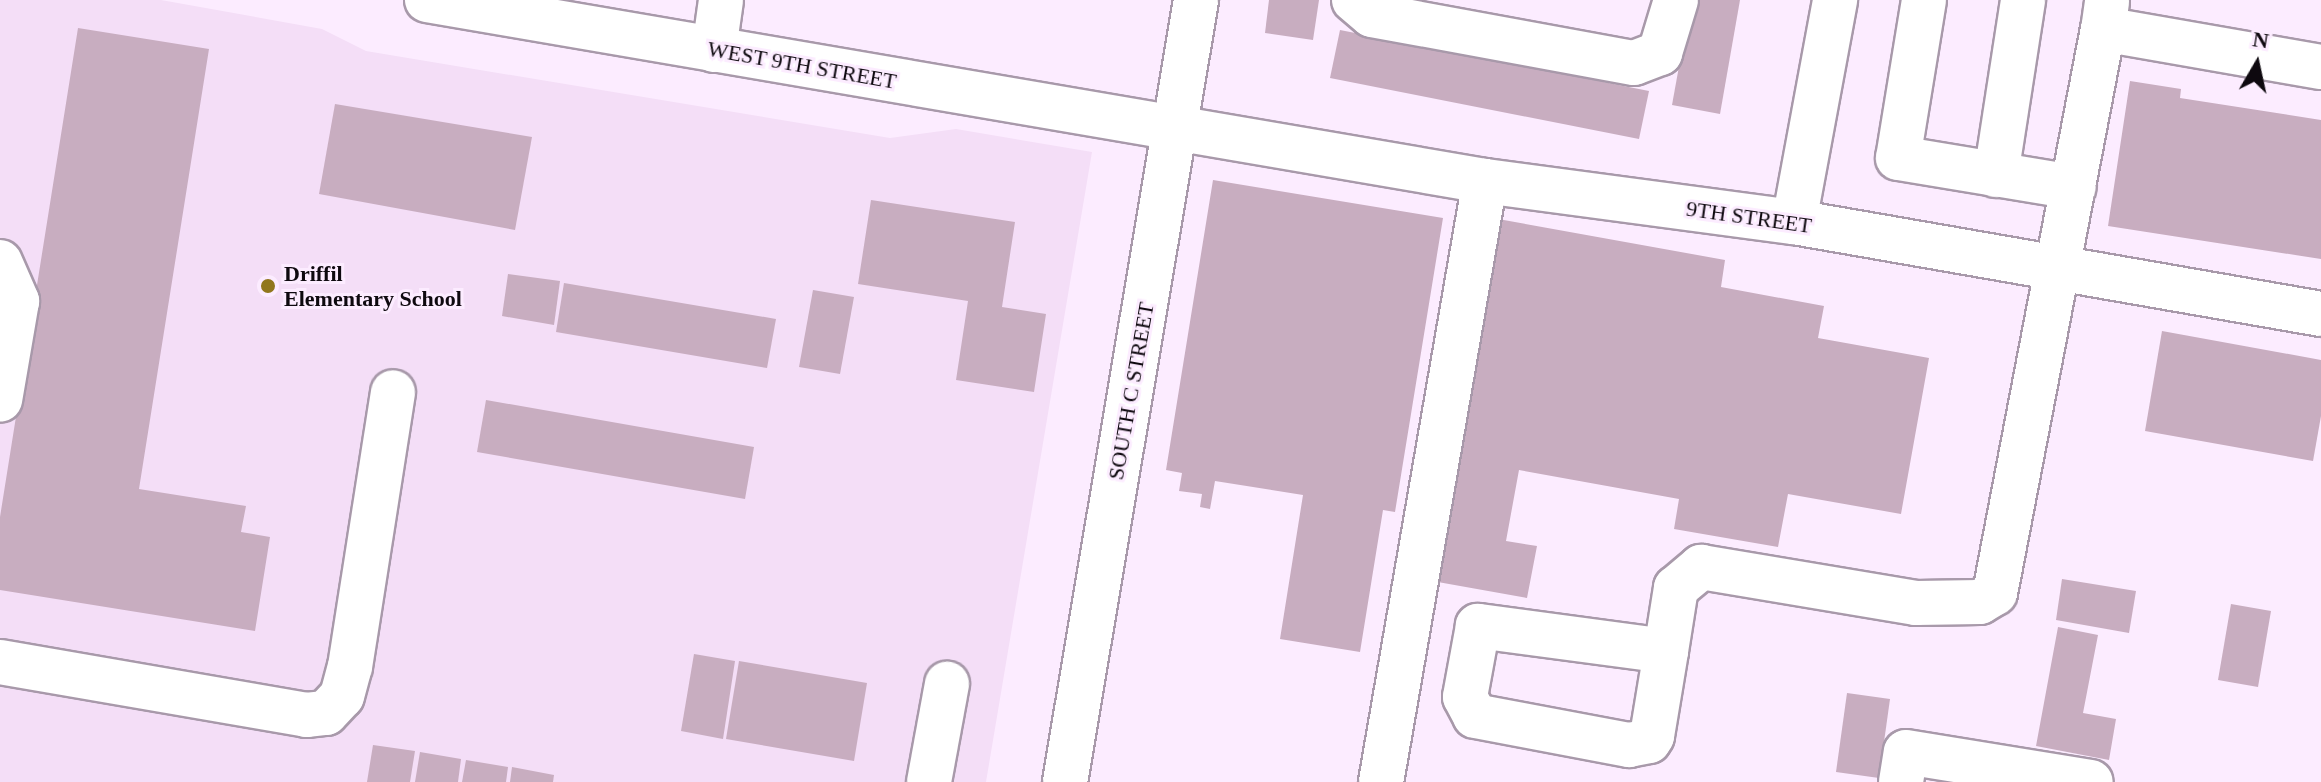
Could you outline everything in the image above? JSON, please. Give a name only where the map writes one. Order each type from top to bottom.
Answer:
[{"type":"street","name":"WEST 9TH STREET","points":[[427,0],[604,15],[714,50],[1176,129]]},
{"type":"street","points":[[714,50],[721,0]]},
{"type":"street","name":"SOUTH C STREET","points":[[1065,782],[1196,0]]},
{"type":"street","points":[[1354,0],[1372,15],[1634,63],[1660,53],[1676,0]]},
{"type":"street","points":[[1794,222],[1835,0]]},
{"type":"street","points":[[1924,0],[1898,158],[2074,187]]},
{"type":"street","points":[[1996,175],[2023,0]]},
{"type":"street","points":[[1478,626],[1465,697],[1475,716],[1629,745],[1652,736],[1676,588],[1701,567],[1916,603],[1980,602],[1995,593],[2061,268],[2105,15],[2321,67]]},
{"type":"street","name":"9TH STREET","points":[[1176,129],[1485,181],[1794,222],[2321,314]]},
{"type":"street","points":[[1381,782],[1485,181]]},
{"type":"street","points":[[0,262],[17,301],[0,400]]},
{"type":"street","points":[[0,662],[306,715],[326,713],[342,696],[350,667],[393,392]]},
{"type":"street","points":[[1410,615],[1666,651]]},
{"type":"street","points":[[929,782],[947,684]]},
{"type":"street","points":[[1901,782],[1906,752],[2091,782]]},
{"type":"shaded area","points":[[0,0],[161,0],[322,29],[366,51],[890,138],[956,129],[1092,152],[986,782],[0,782]]},
{"type":"building","points":[[1269,0],[1319,0],[1313,40],[1265,33]]},
{"type":"building","points":[[1691,0],[1740,0],[1720,114],[1672,105]]},
{"type":"building","points":[[78,28],[209,49],[139,489],[246,506],[241,532],[270,537],[255,631],[0,590],[0,517]]},
{"type":"building","points":[[1340,30],[1649,91],[1639,139],[1330,78]]},
{"type":"building","points":[[2130,81],[2181,89],[2180,98],[2321,120],[2321,259],[2108,226]]},
{"type":"building","points":[[335,104],[532,137],[515,230],[319,194]]},
{"type":"building","points":[[1213,180],[1443,218],[1395,512],[1383,510],[1360,652],[1280,639],[1303,495],[1215,481],[1210,509],[1200,507],[1202,494],[1179,491],[1182,473],[1166,470]]},
{"type":"building","points":[[871,200],[1015,222],[1002,307],[1046,314],[1034,392],[956,380],[968,301],[858,284]]},
{"type":"building","points":[[1487,217],[1725,260],[1721,287],[1824,306],[1818,338],[1929,358],[1901,514],[1788,494],[1778,547],[1674,529],[1679,499],[1519,470],[1506,541],[1537,546],[1527,598],[1421,579]]},
{"type":"building","points":[[508,274],[560,281],[554,325],[502,316]]},
{"type":"building","points":[[564,283],[776,319],[767,368],[556,332]]},
{"type":"building","points":[[813,290],[854,297],[840,374],[799,367]]},
{"type":"building","points":[[2162,331],[2321,360],[2321,416],[2313,461],[2145,431]]},
{"type":"building","points":[[486,400],[754,447],[745,499],[477,452]]},
{"type":"building","points":[[2062,579],[2136,591],[2129,633],[2056,620]]},
{"type":"building","points":[[2231,604],[2271,611],[2258,687],[2218,680]]},
{"type":"building","points":[[2058,627],[2098,635],[2083,713],[2116,719],[2109,760],[2036,746]]},
{"type":"building","points":[[694,654],[735,661],[723,739],[681,731]]},
{"type":"building","points":[[739,661],[867,683],[854,761],[726,739]]},
{"type":"building","points":[[1847,693],[1890,699],[1879,778],[1836,772]]},
{"type":"building","points":[[373,745],[415,751],[410,782],[367,782]]},
{"type":"building","points":[[420,752],[461,759],[458,782],[415,782]]},
{"type":"building","points":[[466,760],[508,767],[506,782],[462,782]]},
{"type":"building","points":[[512,767],[554,775],[553,782],[510,782]]},
{"type":"place","name":"Driffil Elementary School","points":[[268,286]]}]
